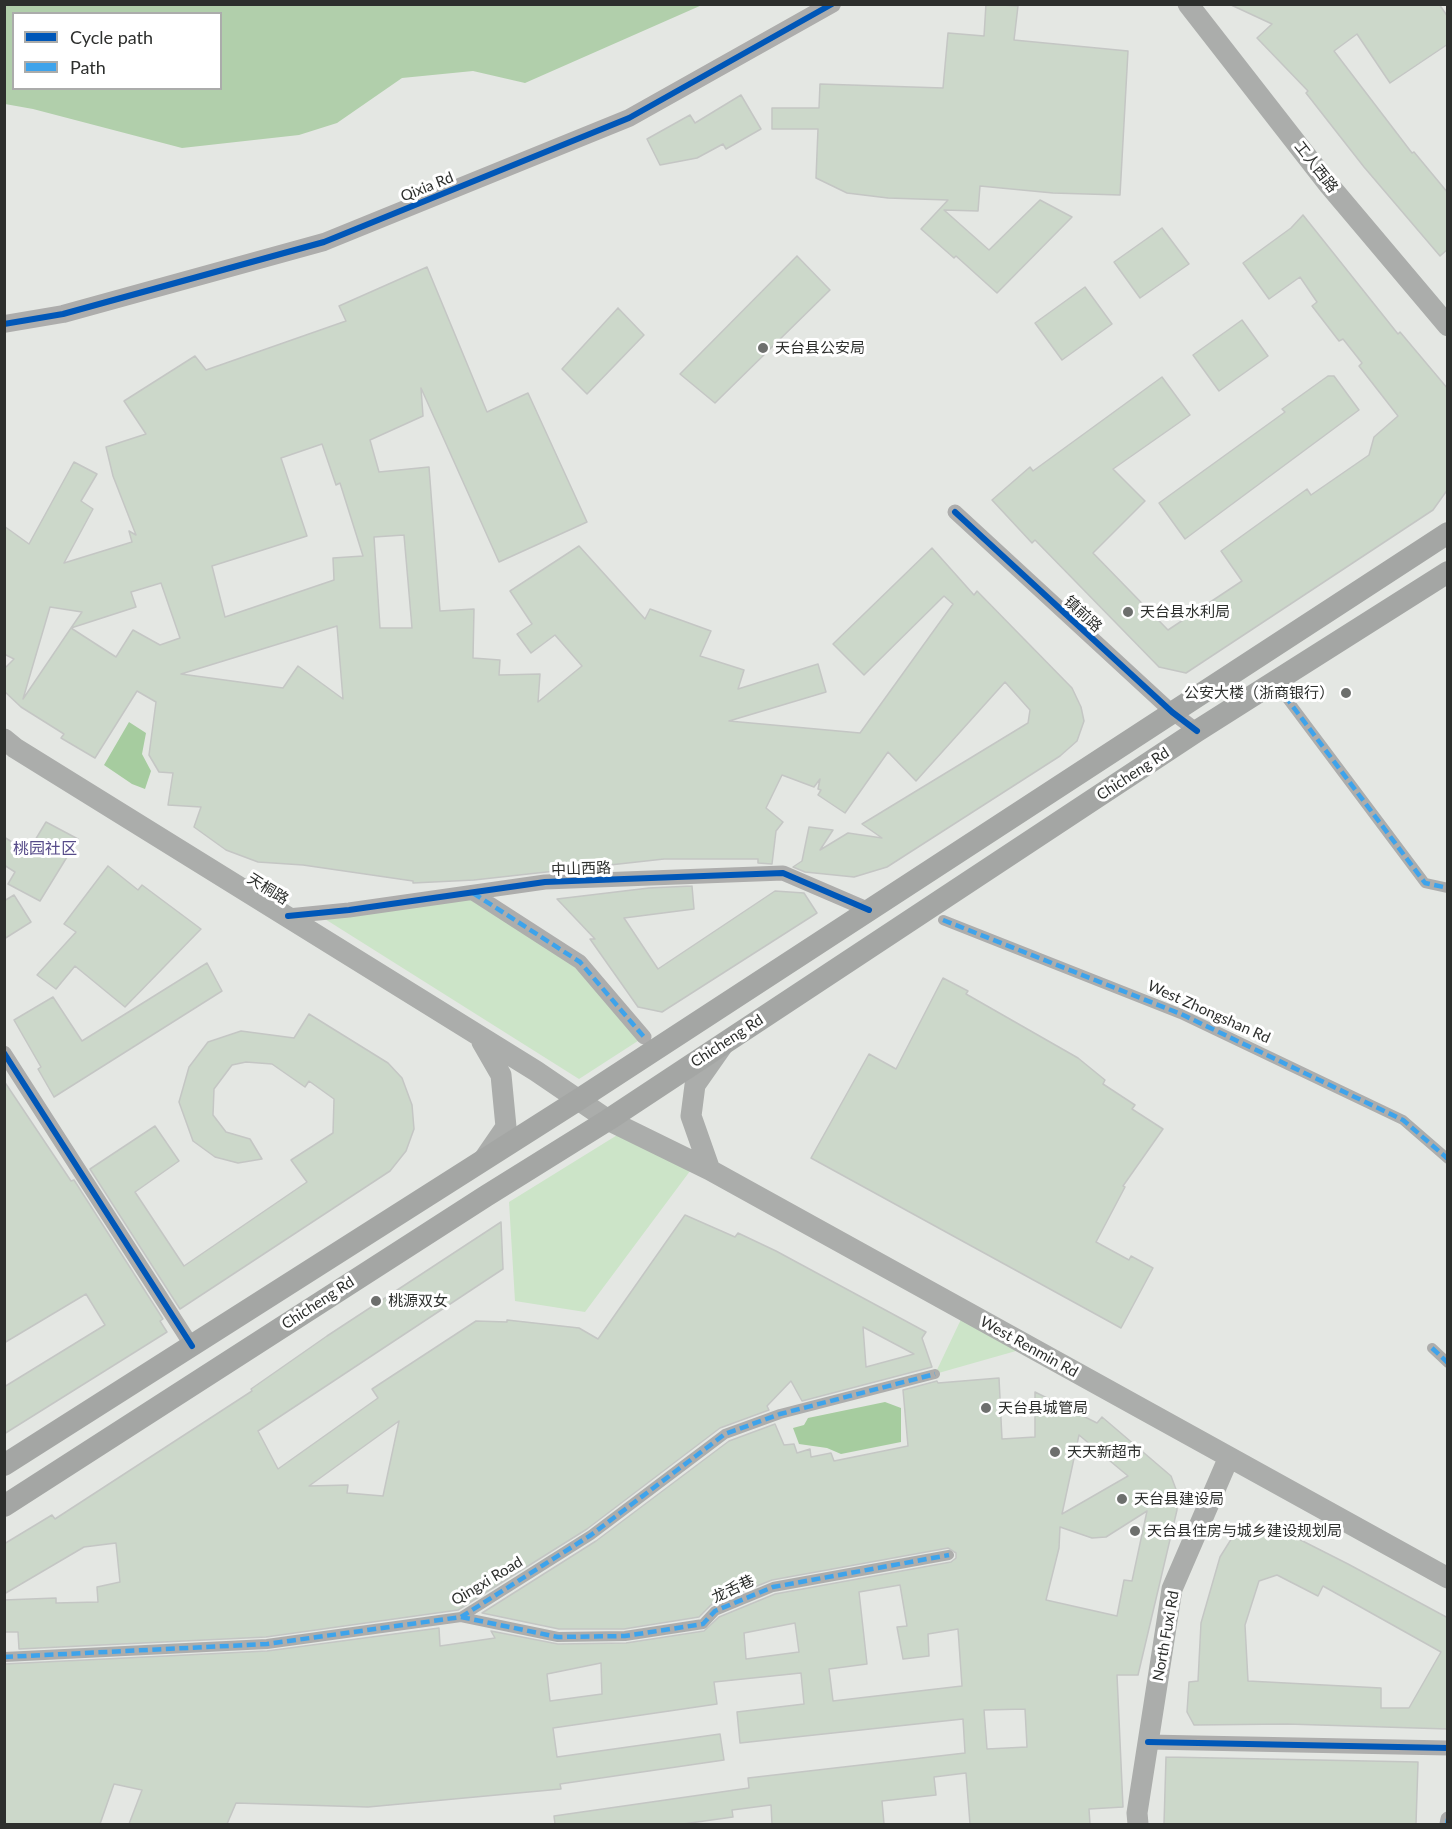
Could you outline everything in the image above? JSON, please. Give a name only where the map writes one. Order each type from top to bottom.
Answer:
[{"type":"main road","name":"工人西路","points":[[1188,4],[1329,185],[1448,326]]},
{"type":"main road","name":"Chicheng Rd","points":[[4,1465],[578,1100],[1448,533]]},
{"type":"main road","name":"Chicheng Rd","points":[[4,1506],[608,1120],[1197,731],[1448,572]]},
{"type":"main road","name":"天桐路","points":[[4,739],[15,748],[288,916],[608,1120]]},
{"type":"main road","points":[[477,1036],[489,1050],[501,1075],[506,1127],[484,1159]]},
{"type":"main road","points":[[710,1170],[691,1116],[695,1085],[725,1043]]},
{"type":"main road","name":"West Renmin Rd","points":[[608,1120],[710,1170],[1448,1578]]},
{"type":"main road","name":"North Fuxi Rd","points":[[1138,1824],[1137,1813],[1172,1589],[1229,1457]]},
{"type":"street","name":"Qixia Rd","points":[[4,324],[63,314],[324,242],[630,118],[832,4]]},
{"type":"street","name":"镇前路","points":[[955,512],[1172,712],[1197,731]]},
{"type":"street","points":[[1286,696],[1425,883],[1448,888]]},
{"type":"street","name":"中山西路","points":[[288,916],[349,910],[545,882],[783,873],[869,910]]},
{"type":"street","points":[[473,893],[580,962],[645,1037]]},
{"type":"street","name":"West Zhongshan Rd","points":[[943,920],[1181,1014],[1403,1120],[1448,1159]]},
{"type":"street","points":[[4,1053],[192,1346]]},
{"type":"street","points":[[1432,1348],[1448,1364]]},
{"type":"street","name":"Qingxi Road","points":[[4,1657],[267,1644],[461,1617],[591,1535],[725,1434],[780,1414],[935,1374]]},
{"type":"street","name":"龙舌巷","points":[[461,1617],[558,1637],[625,1636],[704,1624],[715,1611],[773,1587],[949,1555]]},
{"type":"street","points":[[1148,1742],[1448,1748]]},
{"type":"street","points":[[1447,1824],[1448,1819]]},
{"type":"shaded area","points":[[5,4],[702,4],[525,83],[473,71],[402,78],[337,123],[299,135],[182,148],[33,109],[5,104]]},
{"type":"shaded area","points":[[129,722],[146,733],[142,754],[151,771],[145,789],[132,784],[104,765]]},
{"type":"shaded area","points":[[473,893],[580,962],[644,1037],[579,1079],[317,914]]},
{"type":"shaded area","points":[[627,1129],[696,1163],[585,1312],[515,1301],[509,1202]]},
{"type":"shaded area","points":[[965,1311],[1030,1347],[935,1374]]},
{"type":"shaded area","points":[[885,1402],[901,1408],[901,1442],[841,1454],[827,1448],[799,1444],[793,1428],[804,1425],[808,1418]]},
{"type":"building","points":[[986,4],[1018,6],[1014,40],[1128,51],[1120,195],[1053,193],[980,186],[978,211],[944,210],[989,250],[1040,200],[1072,217],[997,293],[956,256],[954,258],[921,229],[948,200],[888,198],[847,193],[816,178],[818,129],[772,129],[772,108],[819,108],[820,84],[943,88],[948,33],[984,36]]},
{"type":"building","points":[[1229,4],[1439,4],[1448,17],[1448,44],[1390,83],[1357,34],[1334,51],[1412,153],[1414,152],[1448,193],[1448,249],[1440,256],[1364,167],[1306,93],[1308,91],[1257,38],[1272,24]]},
{"type":"building","points":[[741,95],[761,129],[726,149],[723,144],[697,158],[660,165],[647,139],[690,115],[695,123]]},
{"type":"building","points":[[1303,215],[1398,334],[1400,332],[1448,389],[1448,489],[1433,510],[1186,673],[1159,667],[1035,540],[1032,543],[992,500],[1030,467],[1033,471],[1162,377],[1190,415],[1113,469],[1145,501],[1093,553],[1168,630],[1242,581],[1221,551],[1307,489],[1311,495],[1369,455],[1374,437],[1398,416],[1359,366],[1362,363],[1343,339],[1339,341],[1312,306],[1317,302],[1300,277],[1269,299],[1243,263],[1291,228]]},
{"type":"building","points":[[1162,228],[1189,264],[1140,298],[1114,262]]},
{"type":"building","points":[[797,256],[830,290],[715,403],[680,374]]},
{"type":"building","points":[[427,267],[487,412],[528,393],[587,522],[499,562],[421,388],[423,416],[370,440],[379,472],[429,467],[440,611],[474,609],[473,658],[500,660],[499,675],[540,674],[538,702],[582,666],[555,635],[531,653],[517,634],[532,624],[510,591],[579,546],[645,619],[650,609],[711,631],[700,656],[744,670],[738,689],[818,664],[826,692],[729,721],[860,733],[953,604],[944,596],[864,675],[833,644],[932,548],[974,595],[977,591],[1072,688],[1081,707],[1084,721],[1077,741],[1060,756],[887,867],[854,877],[805,872],[793,867],[802,861],[809,827],[833,830],[820,850],[848,833],[882,838],[862,824],[1028,723],[1030,710],[1005,682],[916,781],[888,752],[845,813],[818,795],[821,790],[818,789],[820,779],[814,787],[782,775],[766,808],[783,822],[776,831],[772,864],[758,863],[758,859],[664,859],[474,880],[413,883],[413,881],[303,865],[258,862],[226,850],[194,827],[201,807],[168,805],[173,773],[159,772],[149,755],[156,702],[137,691],[95,758],[61,738],[64,734],[21,707],[4,691],[4,669],[14,659],[4,654],[4,526],[29,544],[74,462],[97,474],[81,501],[93,509],[64,563],[132,542],[129,531],[136,535],[113,476],[106,447],[146,434],[124,401],[195,356],[206,370],[346,321],[339,306]],"holes":[[[322,444],[336,485],[340,483],[363,556],[333,558],[334,580],[225,617],[212,566],[307,536],[281,458]],[[404,535],[412,628],[380,628],[374,537]],[[161,583],[180,638],[160,645],[133,630],[116,657],[71,628],[136,607],[131,592]],[[50,607],[82,612],[71,628],[23,699]],[[337,626],[343,699],[298,666],[283,688],[181,674]]]},
{"type":"building","points":[[1085,287],[1112,324],[1062,360],[1035,323]]},
{"type":"building","points":[[618,308],[644,335],[587,394],[562,369]]},
{"type":"building","points":[[1242,320],[1268,356],[1219,391],[1193,355]]},
{"type":"building","points":[[1328,376],[1334,376],[1359,410],[1185,539],[1159,503],[1285,412],[1282,409]]},
{"type":"building","points":[[46,822],[78,839],[40,901],[8,884],[15,872],[4,865],[4,837],[28,852]]},
{"type":"building","points":[[108,866],[138,890],[142,885],[201,929],[125,1007],[75,966],[56,989],[37,975],[76,932],[64,924]]},
{"type":"building","points":[[692,886],[694,909],[624,918],[658,969],[775,891],[804,893],[817,913],[662,1012],[638,1007],[590,939],[595,939],[557,899],[649,888]]},
{"type":"building","points":[[14,895],[31,922],[4,939],[4,901]]},
{"type":"building","points":[[207,963],[222,991],[54,1097],[38,1069],[41,1067],[14,1020],[53,997],[82,1041]]},
{"type":"building","points":[[943,978],[968,991],[966,994],[1078,1058],[1105,1080],[1103,1084],[1135,1105],[1132,1109],[1163,1129],[1123,1186],[1125,1187],[1096,1242],[1129,1260],[1131,1256],[1153,1268],[1121,1328],[811,1158],[869,1054],[896,1069]]},
{"type":"building","points":[[309,1014],[388,1063],[402,1078],[412,1105],[414,1129],[406,1151],[390,1171],[180,1309],[90,1169],[155,1126],[179,1161],[135,1192],[184,1266],[307,1182],[291,1160],[333,1133],[334,1099],[309,1081],[305,1087],[272,1064],[246,1062],[232,1065],[214,1089],[213,1115],[226,1132],[250,1139],[262,1159],[238,1163],[215,1157],[193,1141],[179,1102],[189,1067],[208,1042],[241,1031],[294,1038]]},
{"type":"building","points":[[4,1081],[71,1181],[74,1180],[163,1319],[160,1321],[167,1332],[4,1434],[4,1387],[105,1325],[86,1294],[4,1343]]},
{"type":"building","points":[[685,1215],[735,1237],[738,1233],[776,1251],[926,1332],[922,1338],[932,1367],[802,1401],[791,1381],[767,1406],[769,1410],[720,1428],[587,1529],[458,1610],[266,1637],[19,1649],[18,1632],[4,1632],[4,1600],[56,1598],[56,1603],[98,1602],[97,1587],[120,1582],[116,1543],[84,1547],[4,1594],[4,1544],[52,1515],[55,1519],[252,1391],[251,1389],[327,1336],[501,1222],[503,1269],[258,1431],[278,1469],[378,1398],[372,1389],[476,1321],[507,1322],[507,1320],[579,1328],[598,1339]],"holes":[[[863,1327],[914,1354],[866,1367]],[[399,1421],[383,1496],[347,1493],[348,1485],[309,1486]]]},
{"type":"building","points":[[999,1378],[1002,1439],[1035,1437],[1035,1392],[1097,1423],[1102,1417],[1171,1476],[1177,1492],[1177,1510],[1138,1675],[1117,1675],[1123,1807],[1089,1809],[1090,1824],[970,1824],[966,1773],[934,1777],[936,1795],[882,1801],[884,1824],[772,1824],[771,1805],[732,1810],[733,1817],[683,1824],[555,1824],[554,1816],[749,1788],[748,1778],[965,1753],[963,1719],[740,1743],[737,1712],[804,1704],[801,1673],[714,1682],[717,1704],[553,1728],[557,1757],[720,1734],[724,1760],[560,1784],[561,1789],[368,1807],[236,1803],[227,1824],[129,1824],[142,1790],[114,1784],[100,1824],[4,1824],[4,1664],[267,1651],[439,1628],[440,1646],[495,1638],[491,1631],[558,1644],[626,1643],[704,1631],[719,1617],[775,1594],[951,1562],[956,1558],[956,1553],[948,1548],[772,1580],[712,1604],[699,1617],[624,1629],[559,1629],[482,1613],[596,1541],[729,1441],[775,1424],[784,1445],[794,1444],[797,1453],[810,1449],[811,1457],[831,1453],[834,1461],[908,1446],[903,1390],[937,1381],[938,1383]],"holes":[[[1079,1435],[1128,1476],[1062,1514]],[[1147,1511],[1132,1581],[1124,1580],[1117,1616],[1046,1600],[1059,1548],[1060,1527],[1092,1538],[1106,1537]],[[900,1585],[907,1626],[897,1627],[903,1659],[929,1656],[928,1634],[958,1629],[962,1686],[833,1701],[829,1669],[867,1664],[859,1592]],[[795,1623],[799,1652],[746,1659],[744,1633]],[[601,1663],[602,1694],[550,1701],[547,1674]],[[1025,1709],[1027,1747],[987,1749],[984,1710]]]},
{"type":"building","points":[[1258,1524],[1271,1525],[1448,1618],[1448,1729],[1287,1724],[1194,1725],[1187,1712],[1189,1682],[1198,1681],[1201,1623],[1220,1557],[1235,1533]],"holes":[[[1277,1575],[1318,1596],[1323,1586],[1441,1652],[1409,1708],[1381,1708],[1381,1688],[1248,1681],[1245,1625],[1259,1581]]]},
{"type":"building","points":[[1166,1757],[1418,1762],[1416,1824],[1164,1824]]},
{"type":"marked path","points":[[1285,696],[1425,883],[1448,888]]},
{"type":"marked path","points":[[473,893],[580,962],[644,1037]]},
{"type":"marked path","points":[[943,920],[1181,1014],[1403,1120],[1448,1159]]},
{"type":"marked path","points":[[1432,1348],[1448,1363]]},
{"type":"marked path","points":[[4,1657],[267,1644],[461,1617],[591,1535],[725,1434],[780,1414],[935,1374]]},
{"type":"marked path","points":[[461,1617],[558,1637],[625,1636],[703,1624],[715,1611],[773,1587],[949,1555]]},
{"type":"marked path","points":[[1447,1824],[1448,1819]]},
{"type":"cycle path","points":[[4,324],[63,314],[324,242],[629,118],[832,4]]},
{"type":"cycle path","points":[[955,512],[1172,712],[1197,731]]},
{"type":"cycle path","points":[[288,916],[349,910],[545,882],[783,873],[869,910]]},
{"type":"cycle path","points":[[4,1053],[192,1346]]},
{"type":"cycle path","points":[[1148,1742],[1448,1748]]},
{"type":"place","name":"天台县公安局","points":[[763,348]]},
{"type":"place","name":"天台县水利局","points":[[1128,612]]},
{"type":"place","name":"公安大楼（浙商银行）","points":[[1346,693]]},
{"type":"place","name":"桃源双女","points":[[376,1301]]},
{"type":"place","name":"天台县城管局","points":[[986,1408]]},
{"type":"place","name":"天天新超市","points":[[1055,1452]]},
{"type":"place","name":"天台县建设局","points":[[1122,1499]]},
{"type":"place","name":"天台县住房与城乡建设规划局","points":[[1135,1531]]},
{"type":"district","name":"桃园社区","points":[[45,849]]}]
